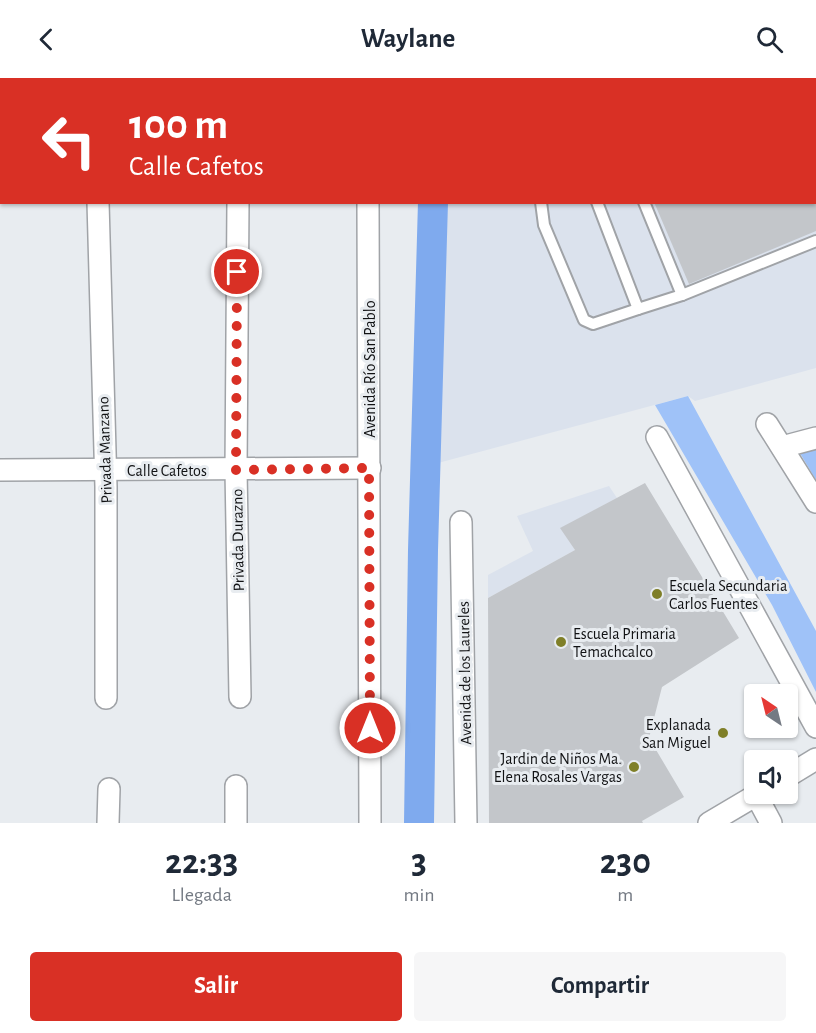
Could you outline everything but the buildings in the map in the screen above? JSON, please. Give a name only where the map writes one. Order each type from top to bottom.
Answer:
[{"type":"street","name":"Privada Manzano","points":[[98,204],[106,470],[106,698]]},
{"type":"street","name":"Privada Durazno","points":[[238,204],[236,470],[240,697]]},
{"type":"street","name":"Avenida Río San Pablo","points":[[368,204],[370,823]]},
{"type":"street","points":[[767,424],[816,502]]},
{"type":"street","points":[[657,437],[816,727]]},
{"type":"street","points":[[782,447],[816,438]]},
{"type":"street","name":"Calle Cafetos","points":[[0,470],[369,468]]},
{"type":"street","name":"Avenida de los Laureles","points":[[461,522],[466,823]]},
{"type":"street","points":[[798,770],[816,759]]},
{"type":"street","points":[[236,786],[236,823]]},
{"type":"street","points":[[108,823],[109,789]]},
{"type":"street","points":[[709,823],[744,802]]},
{"type":"street","points":[[762,804],[771,823]]},
{"type":"lane","points":[[540,204],[544,225],[584,320],[593,324],[682,295],[816,241]]},
{"type":"lane","points":[[598,204],[639,309]]},
{"type":"lane","points":[[645,204],[682,295]]},
{"type":"shaded area","points":[[444,204],[816,204],[816,368],[695,401],[688,396],[438,463]]},
{"type":"shaded area","points":[[688,396],[816,631],[816,692],[772,605],[655,405]]},
{"type":"shaded area","points":[[816,446],[816,480],[798,450]]},
{"type":"shaded area","points":[[609,486],[617,498],[561,528],[575,550],[488,598],[488,575],[533,551],[517,516]]},
{"type":"waterway","points":[[419,823],[423,550],[433,204]]},
{"type":"place","name":"Escuela Secundaria Carlos Fuentes","points":[[657,594]]},
{"type":"place","name":"Escuela Primaria Temachcalco","points":[[561,642]]},
{"type":"place","name":"Explanada San Miguel","points":[[723,733]]},
{"type":"place","name":"Jardin de Niños Ma. Elena Rosales Vargas","points":[[634,767]]},
{"type":"route","points":[[237,272],[236,470],[369,468],[370,728]]}]
